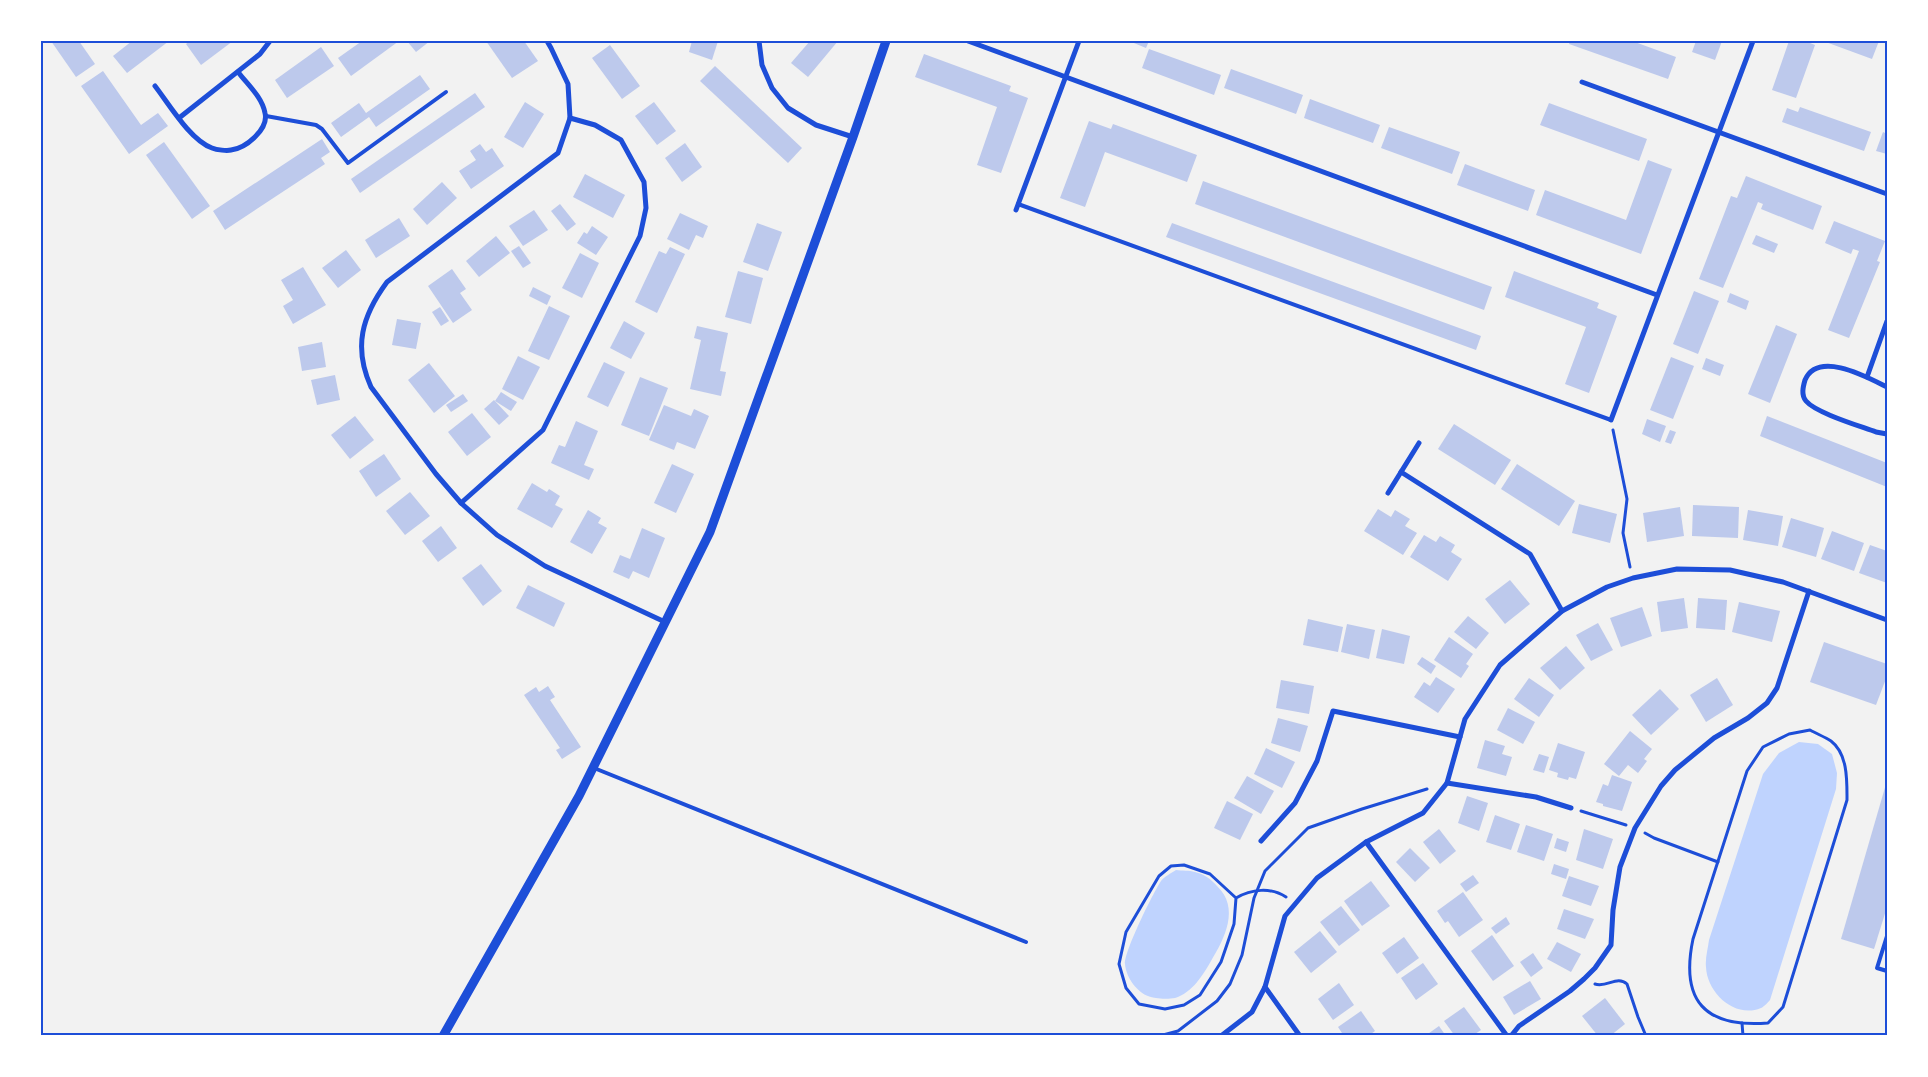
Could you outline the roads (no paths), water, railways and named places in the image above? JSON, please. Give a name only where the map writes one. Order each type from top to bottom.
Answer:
[{"type":"street","points":[[179,118],[260,54],[270,41]]},
{"type":"street","points":[[547,41],[568,84],[570,118],[558,153],[387,282],[374,300],[366,319],[362,336],[364,371],[372,387],[436,474],[461,503],[497,535],[545,566],[665,622]]},
{"type":"street","points":[[759,41],[762,65],[772,88],[788,108],[816,125],[853,137]]},
{"type":"street","points":[[443,1036],[579,796],[710,532],[886,41]]},
{"type":"street","points":[[968,41],[1657,295]]},
{"type":"street","points":[[1016,210],[1080,41]]},
{"type":"street","points":[[1611,420],[1754,41]]},
{"type":"street","points":[[155,86],[196,138],[212,148],[232,150],[253,140],[264,124],[266,116],[262,102],[238,72]]},
{"type":"street","points":[[1582,82],[1887,194]]},
{"type":"street","points":[[461,503],[543,430],[640,236],[646,208],[644,182],[621,140],[595,126],[570,118]]},
{"type":"street","points":[[1867,376],[1887,320]]},
{"type":"street","points":[[1887,387],[1867,376],[1831,366],[1817,367],[1808,373],[1802,387],[1805,400],[1813,408],[1876,432],[1887,434]]},
{"type":"street","points":[[1388,493],[1419,443]]},
{"type":"street","points":[[1401,472],[1530,554],[1562,610]]},
{"type":"street","points":[[1221,1036],[1252,1012],[1265,986],[1285,916],[1295,903],[1316,878],[1366,842],[1423,814],[1446,783],[1465,719],[1500,665],[1562,610],[1607,587],[1633,578],[1677,569],[1730,570],[1783,582],[1887,620]]},
{"type":"street","points":[[1511,1036],[1519,1026],[1570,991],[1595,968],[1610,945],[1620,867],[1635,828],[1661,786],[1675,770],[1714,738],[1748,718],[1768,703],[1776,688],[1809,591]]},
{"type":"street","points":[[1261,840],[1295,803],[1317,761],[1333,711],[1460,737]]},
{"type":"street","points":[[1446,783],[1536,797],[1571,808]]},
{"type":"street","points":[[1366,842],[1507,1036]]},
{"type":"street","points":[[1265,986],[1300,1036]]},
{"type":"lane","points":[[266,116],[316,125],[322,129],[348,163],[446,92]]},
{"type":"lane","points":[[1018,204],[1611,420]]},
{"type":"lane","points":[[593,768],[1026,942]]},
{"type":"lane","points":[[1887,936],[1877,968],[1887,971]]},
{"type":"water","points":[[1799,742],[1818,744],[1832,754],[1837,773],[1836,789],[1770,1000],[1761,1008],[1742,1010],[1732,1007],[1724,1001],[1711,986],[1706,964],[1709,940],[1763,774],[1779,753]]},
{"type":"water","points":[[1176,870],[1198,873],[1215,883],[1228,904],[1228,923],[1221,943],[1192,988],[1181,996],[1173,998],[1150,997],[1139,991],[1128,976],[1125,964],[1126,957],[1157,888],[1162,880]]}]
